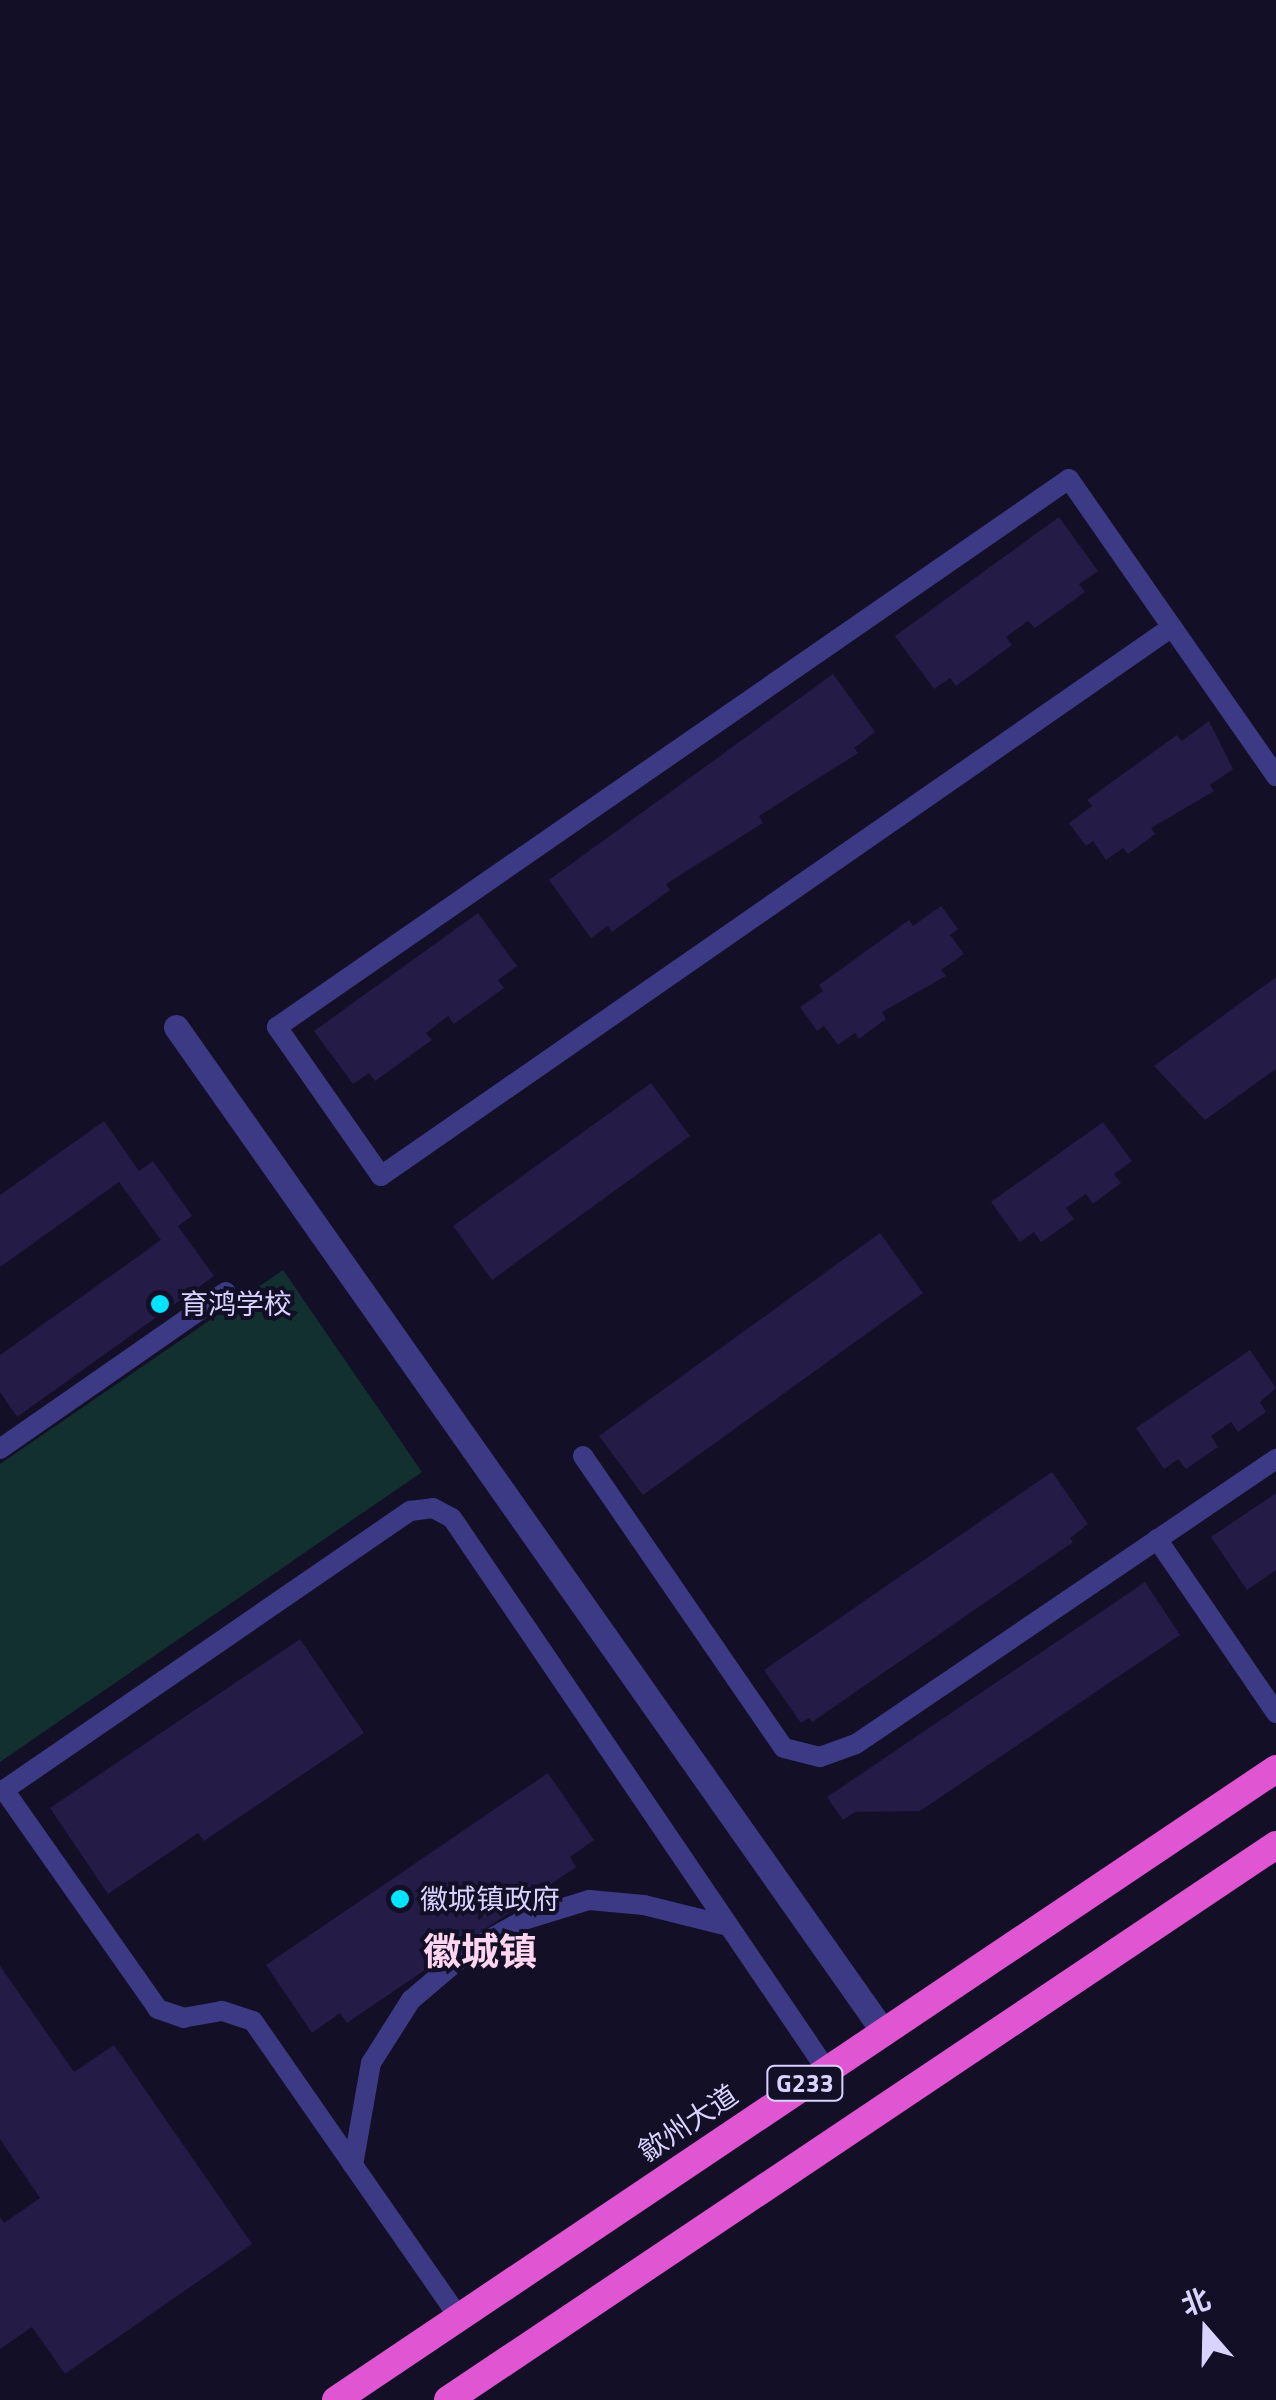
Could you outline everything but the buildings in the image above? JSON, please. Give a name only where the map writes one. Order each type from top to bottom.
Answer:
[{"type":"highway","name":"歙州大道","points":[[336,2400],[1276,1769]]},
{"type":"highway","name":"G233","points":[[448,2400],[1276,1845]]},
{"type":"street","points":[[176,1027],[883,2032]]},
{"type":"lane","points":[[1172,627],[381,1176],[277,1027],[1068,478],[1172,627],[1276,776]]},
{"type":"lane","points":[[0,1448],[226,1292]]},
{"type":"lane","points":[[582,1456],[784,1748],[800,1757],[856,1744],[1276,1459]]},
{"type":"lane","points":[[458,2316],[253,2021],[222,2011],[184,2018],[158,2009],[4,1790],[410,1511],[433,1508],[452,1518],[826,2069]]},
{"type":"lane","points":[[1158,1539],[1276,1713]]},
{"type":"lane","points":[[353,2166],[371,2064],[410,2000],[470,1950],[524,1920],[589,1900],[644,1904],[728,1926]]},
{"type":"green space","points":[[283,1270],[422,1472],[0,1762],[0,1464]]},
{"type":"place","name":"育鸿学校","points":[[160,1304]]},
{"type":"place","name":"徽城镇政府","points":[[400,1899]]},
{"type":"district","name":"徽城镇","points":[[480,1952]]}]
